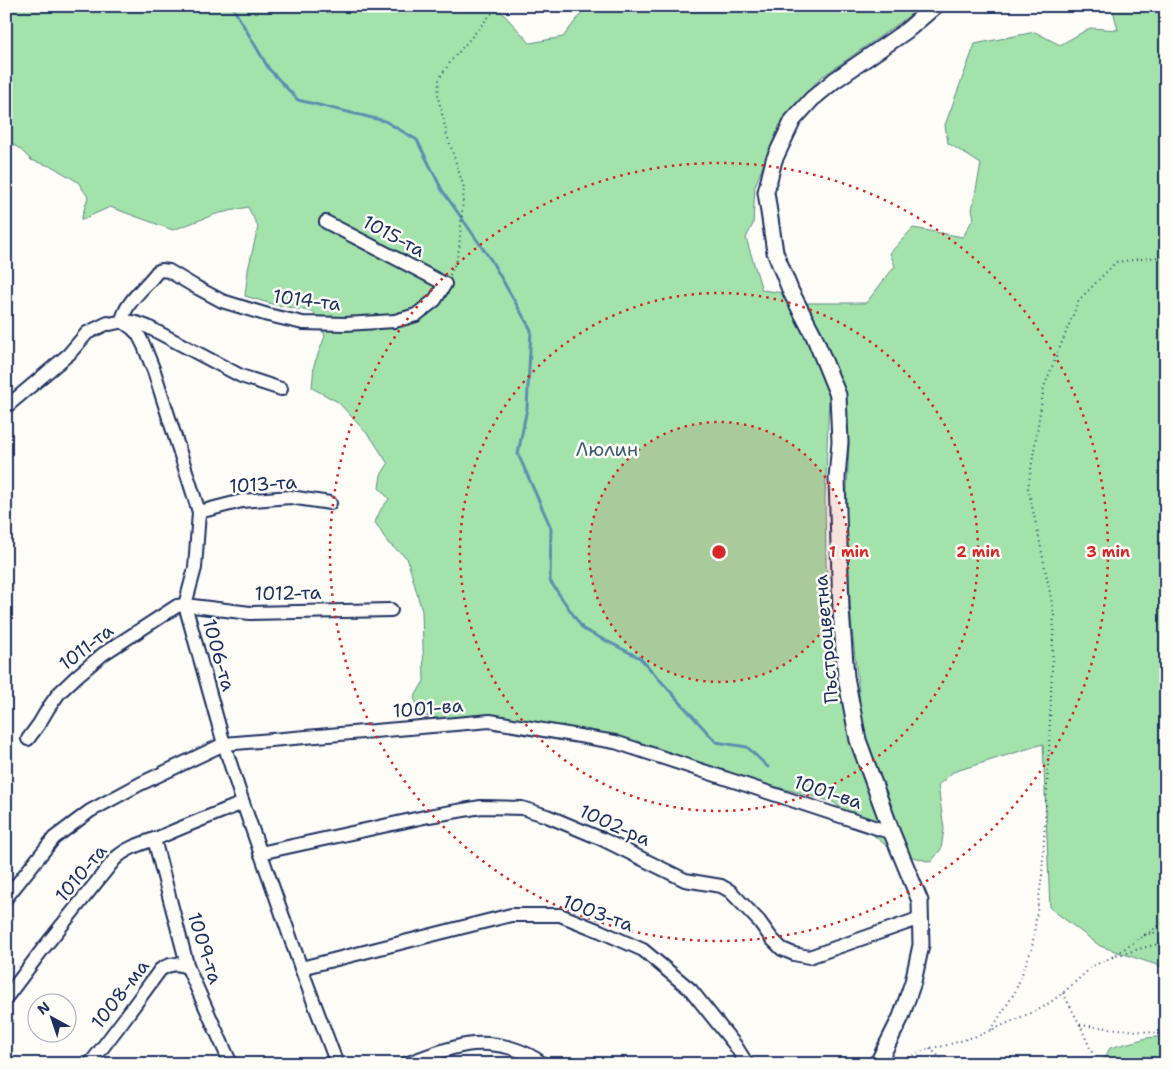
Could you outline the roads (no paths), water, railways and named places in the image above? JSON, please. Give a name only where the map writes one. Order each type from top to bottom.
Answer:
[{"type":"street","name":"Пъстроцветна","points":[[878,1063],[901,1017],[912,982],[921,945],[920,901],[892,833],[858,740],[846,676],[837,478],[840,442],[838,395],[776,252],[766,192],[774,160],[793,120],[812,99],[834,80],[906,31],[935,6]]},
{"type":"street","name":"1015-та","points":[[326,222],[445,284]]},
{"type":"street","name":"1014-та","points":[[122,321],[128,306],[157,272],[161,270],[169,271],[222,301],[268,316],[303,323],[345,324],[395,321],[416,315],[434,300],[445,284]]},
{"type":"street","points":[[6,407],[69,354],[87,333],[108,323],[122,321],[135,322],[148,327],[241,376],[281,389]]},
{"type":"street","name":"1006-та","points":[[122,321],[138,334],[144,346],[154,371],[199,512],[195,568],[185,605],[224,744],[243,803],[337,1064]]},
{"type":"street","name":"1013-та","points":[[199,512],[242,501],[290,497],[330,503]]},
{"type":"street","name":"1012-та","points":[[185,605],[250,613],[391,610]]},
{"type":"street","name":"1011-та","points":[[28,739],[59,692],[90,665],[103,654],[164,614],[177,606],[185,605]]},
{"type":"street","name":"1001-ва","points":[[6,898],[54,838],[90,811],[140,784],[224,744],[490,721],[615,742],[892,833]]},
{"type":"street","name":"1010-та","points":[[6,998],[42,950],[121,853],[129,848],[243,803]]},
{"type":"street","name":"1002-ра","points":[[260,853],[429,816],[481,807],[522,808],[547,816],[602,839],[685,880],[721,886],[730,891],[759,921],[782,949],[794,954],[809,958],[921,918]]},
{"type":"street","name":"1009-та","points":[[154,839],[188,968],[231,1064]]},
{"type":"street","name":"1003-та","points":[[301,968],[511,915],[560,915],[600,930],[643,950],[691,990],[735,1045],[747,1064]]},
{"type":"street","name":"1008-ма","points":[[90,1064],[160,970],[165,966],[172,965],[188,968]]},
{"type":"street","points":[[406,1064],[425,1056],[472,1044],[509,1048],[525,1053],[543,1064]]},
{"type":"waterway","points":[[232,6],[269,69],[298,100],[385,121],[417,140],[442,190],[491,260],[531,330],[527,408],[518,454],[551,528],[550,581],[583,629],[640,658],[716,742],[747,747],[768,767]]},
{"type":"park label","name":"Люлин","points":[[607,449]]}]
